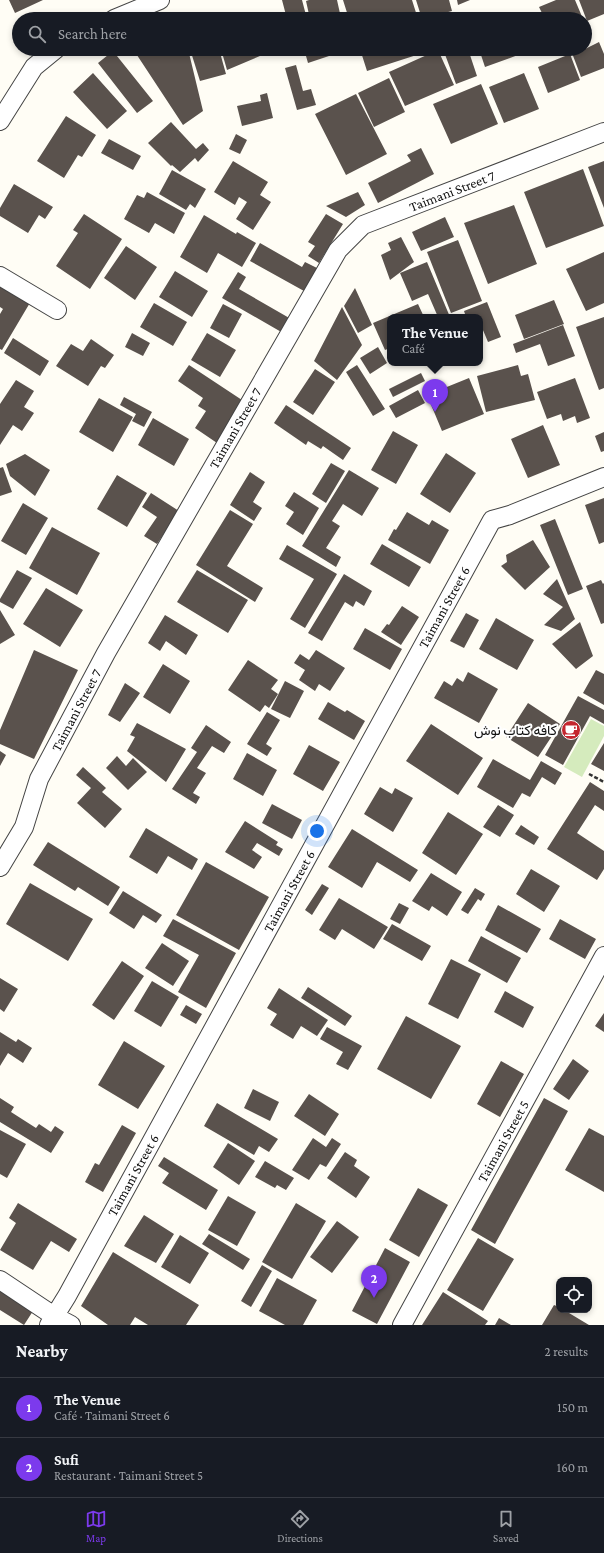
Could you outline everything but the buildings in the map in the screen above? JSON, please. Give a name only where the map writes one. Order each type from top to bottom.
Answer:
[{"type":"street","points":[[131,12],[160,0]]},
{"type":"street","points":[[0,121],[34,67],[47,56]]},
{"type":"street","name":"Taimani Street 7","points":[[0,867],[24,827],[39,779],[106,653],[338,250],[363,225],[604,132]]},
{"type":"street","points":[[0,276],[57,310]]},
{"type":"street","name":"Taimani Street 6","points":[[52,1320],[71,1289],[492,520],[510,515],[604,477]]},
{"type":"street","name":"Taimani Street 5","points":[[402,1325],[604,956]]},
{"type":"street","points":[[0,1280],[52,1320],[71,1325]]},
{"type":"path","points":[[589,774],[604,782]]},
{"type":"green space","points":[[591,719],[604,726],[604,736],[582,777],[564,767]]},
{"type":"place","name":"The Venue","points":[[435,412]]},
{"type":"place","name":"کافه کتاب نوش","points":[[571,730]]},
{"type":"place","name":"Sufi","points":[[374,1298]]}]
